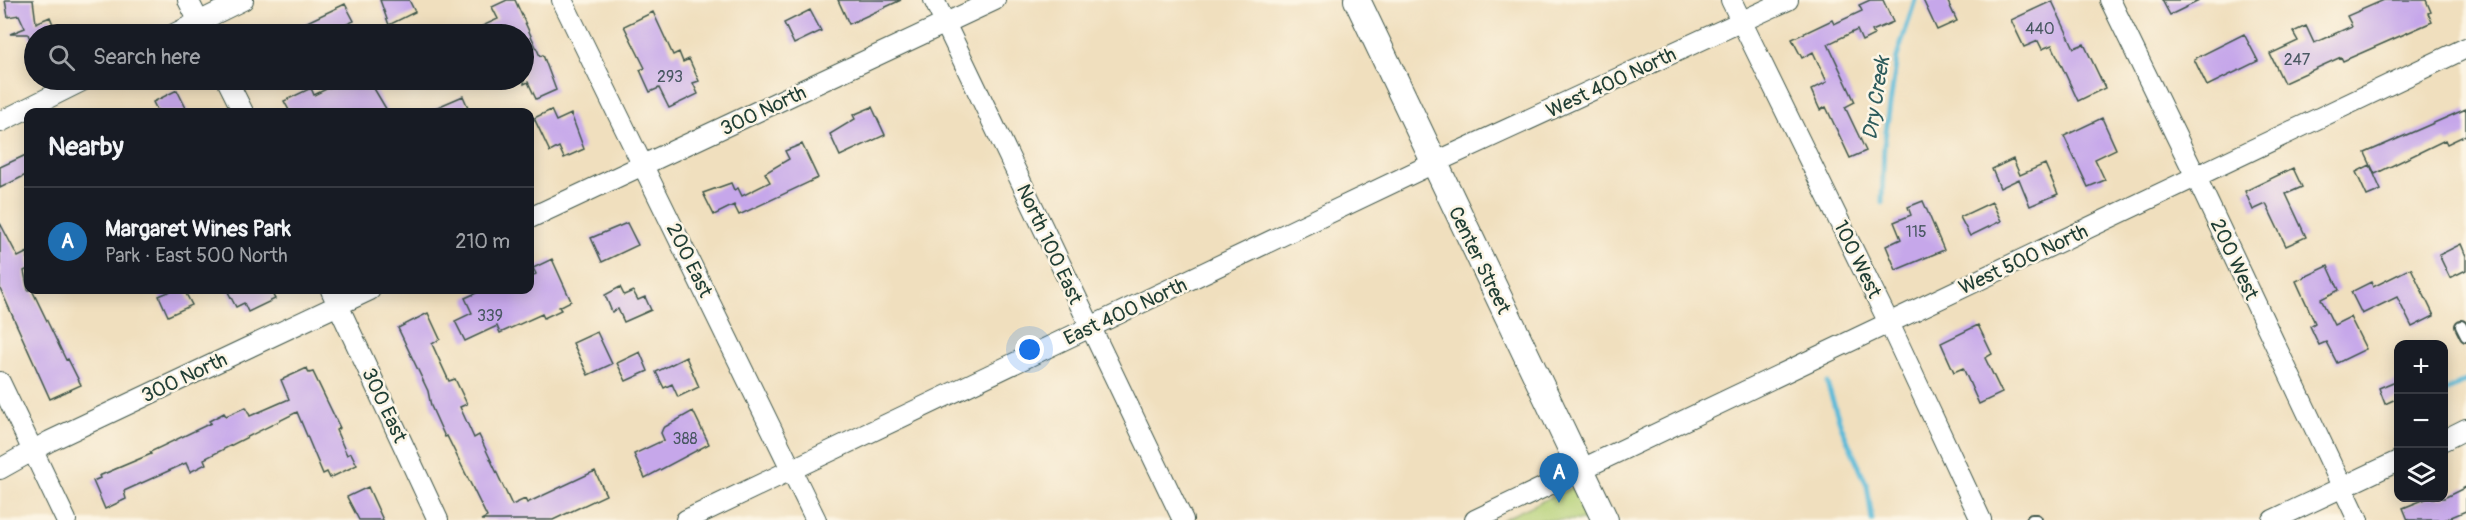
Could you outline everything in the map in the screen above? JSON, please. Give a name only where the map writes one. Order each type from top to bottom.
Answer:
[{"type":"street","points":[[188,0],[200,24]]},
{"type":"street","points":[[208,24],[243,0]]},
{"type":"street","name":"200 East","points":[[562,0],[816,520]]},
{"type":"street","name":"North 100 East","points":[[934,0],[1183,520]]},
{"type":"street","name":"300 North","points":[[534,216],[995,0]]},
{"type":"street","name":"Center Street","points":[[1357,0],[1605,520]]},
{"type":"street","name":"100 West","points":[[1731,0],[1889,323],[1981,520]]},
{"type":"street","name":"West 400 North","points":[[1434,163],[1788,0]]},
{"type":"street","name":"200 West","points":[[2110,0],[2358,520]]},
{"type":"street","name":"West 500 North","points":[[1475,520],[2466,48]]},
{"type":"street","points":[[28,108],[64,90]]},
{"type":"street","points":[[232,90],[241,108]]},
{"type":"street","points":[[0,122],[24,110]]},
{"type":"street","name":"East 400 North","points":[[686,520],[1434,163]]},
{"type":"street","name":"300 North","points":[[0,468],[335,297],[350,294]]},
{"type":"street","name":"300 East","points":[[335,297],[438,520]]},
{"type":"street","points":[[0,382],[66,520]]},
{"type":"street","points":[[2448,438],[2466,429]]},
{"type":"street","points":[[2273,520],[2394,463]]},
{"type":"green space","points":[[1573,487],[1588,520],[1501,520]]},
{"type":"building","points":[[5,0],[33,0],[36,23],[50,17],[53,24],[24,24],[24,26],[19,15],[8,17]]},
{"type":"building","points":[[380,0],[409,0],[415,12],[389,24]]},
{"type":"building","points":[[507,0],[515,0],[526,24],[487,24],[498,19],[492,7]]},
{"type":"building","points":[[838,0],[901,0],[849,24]]},
{"type":"building","points":[[1870,0],[1883,0],[1893,22],[1872,31],[1874,35],[1862,41],[1857,30],[1828,44],[1855,102],[1845,107],[1866,151],[1850,158],[1826,107],[1820,110],[1811,90],[1827,82],[1813,52],[1802,58],[1792,39],[1832,20],[1834,24],[1862,11],[1859,5]]},
{"type":"building","points":[[1923,0],[1947,0],[1957,21],[1937,30]]},
{"type":"building","points":[[2162,0],[2201,0],[2170,15]]},
{"type":"building","points":[[2384,0],[2426,0],[2432,22],[2343,61],[2341,57],[2284,83],[2270,54],[2298,41],[2293,32],[2306,26],[2314,43],[2352,26],[2347,16]]},
{"type":"building","points":[[2052,1],[2074,48],[2084,44],[2105,88],[2078,101],[2052,45],[2042,49],[2038,41],[2024,47],[2011,20]]},
{"type":"building","points":[[345,4],[354,21],[347,24],[303,24]]},
{"type":"building","points":[[810,10],[821,31],[794,44],[784,23]]},
{"type":"building","points":[[653,12],[673,55],[679,52],[683,62],[689,59],[699,81],[693,83],[698,94],[669,108],[659,88],[650,92],[640,70],[645,68],[624,26]]},
{"type":"building","points":[[24,28],[24,34],[10,34]]},
{"type":"building","points":[[2244,34],[2258,61],[2207,86],[2194,59]]},
{"type":"building","points":[[534,43],[540,56],[543,55],[556,90],[536,99],[532,90],[534,90]]},
{"type":"building","points":[[177,90],[186,108],[156,108],[153,102]]},
{"type":"building","points":[[307,90],[312,90],[314,95],[324,90],[375,90],[386,108],[288,108],[284,101]]},
{"type":"building","points":[[463,96],[468,108],[435,108]]},
{"type":"building","points":[[872,107],[885,135],[840,156],[830,134],[855,119],[853,115]]},
{"type":"building","points":[[2466,109],[2466,135],[2447,144],[2445,140],[2375,174],[2365,153]]},
{"type":"building","points":[[551,110],[556,121],[571,114],[584,149],[564,158],[559,147],[550,152],[534,118]]},
{"type":"building","points":[[2102,118],[2116,149],[2095,159],[2105,180],[2088,187],[2064,136]]},
{"type":"building","points":[[802,144],[818,178],[739,215],[734,205],[714,215],[703,193],[731,183],[734,190],[738,188],[742,196],[770,182],[765,173],[789,159],[785,151]]},
{"type":"building","points":[[24,156],[24,176],[0,188],[0,167]]},
{"type":"building","points":[[2013,159],[2020,175],[2045,164],[2058,194],[2030,206],[2019,179],[2000,188],[1992,169]]},
{"type":"building","points":[[2370,165],[2381,190],[2367,196],[2356,172]]},
{"type":"building","points":[[2293,168],[2302,187],[2286,194],[2306,237],[2286,246],[2266,204],[2253,210],[2245,191]]},
{"type":"building","points":[[1923,201],[1944,250],[1896,270],[1886,246],[1901,239],[1894,222],[1911,215],[1908,207]]},
{"type":"building","points":[[1992,202],[2001,221],[1970,236],[1960,217]]},
{"type":"building","points":[[0,223],[18,257],[24,254],[24,294],[34,294],[66,360],[68,359],[81,385],[50,399],[0,288]]},
{"type":"building","points":[[627,223],[638,245],[602,262],[591,238]]},
{"type":"building","points":[[2461,244],[2466,256],[2466,270],[2450,278],[2439,255]]},
{"type":"building","points":[[552,259],[571,301],[559,307],[561,310],[544,318],[542,314],[500,333],[497,326],[465,341],[455,321],[472,313],[465,298],[474,294],[534,294],[534,275],[536,274],[534,268]]},
{"type":"building","points":[[2328,266],[2339,290],[2321,299],[2334,325],[2350,317],[2366,349],[2337,363],[2326,342],[2319,345],[2310,326],[2315,323],[2296,281]]},
{"type":"building","points":[[2411,268],[2434,316],[2412,327],[2397,297],[2362,314],[2351,292],[2371,282],[2373,287]]},
{"type":"building","points":[[620,287],[624,295],[633,291],[638,300],[645,297],[651,310],[624,322],[618,309],[612,312],[605,295]]},
{"type":"building","points":[[186,294],[192,305],[168,316],[159,296]]},
{"type":"building","points":[[229,294],[272,294],[275,299],[248,312],[244,303],[236,307]]},
{"type":"building","points":[[428,313],[440,339],[432,344],[449,381],[455,379],[467,404],[460,407],[474,438],[479,435],[512,505],[525,499],[527,503],[595,471],[606,495],[553,520],[481,520],[487,517],[447,436],[445,437],[431,406],[428,391],[398,328]]},
{"type":"building","points":[[1978,325],[1992,354],[1985,358],[2002,393],[1979,404],[1963,368],[1954,372],[1941,343]]},
{"type":"building","points":[[597,332],[612,364],[588,375],[573,343]]},
{"type":"building","points":[[640,352],[648,371],[626,381],[617,363]]},
{"type":"building","points":[[686,357],[699,387],[678,397],[672,384],[664,388],[656,372]]},
{"type":"building","points":[[307,368],[309,373],[313,372],[340,428],[336,430],[347,455],[351,453],[357,465],[330,478],[327,472],[323,474],[297,412],[204,459],[206,464],[190,472],[186,463],[124,491],[126,499],[105,509],[93,481],[100,478],[99,476],[151,454],[150,452],[211,423],[209,421],[224,413],[226,416],[246,407],[250,416],[289,399],[281,380]]},
{"type":"building","points":[[2394,382],[2394,400],[2385,404],[2379,388]]},
{"type":"building","points":[[693,411],[709,444],[645,478],[634,454],[664,440],[661,433],[663,428]]},
{"type":"building","points":[[368,487],[383,520],[359,520],[347,497]]},
{"type":"building","points":[[2466,487],[2466,511],[2444,520],[2408,520],[2403,508],[2418,502],[2448,502],[2448,496]]},
{"type":"waterway","name":"Dry Creek","points":[[1882,203],[1884,145],[1897,57],[1915,0]]},
{"type":"waterway","points":[[2448,390],[2466,381]]},
{"type":"waterway","name":"Dry Creek","points":[[1827,383],[1841,426],[1867,485],[1872,520]]},
{"type":"place","name":"Margaret Wines Park","points":[[1559,503]]}]
